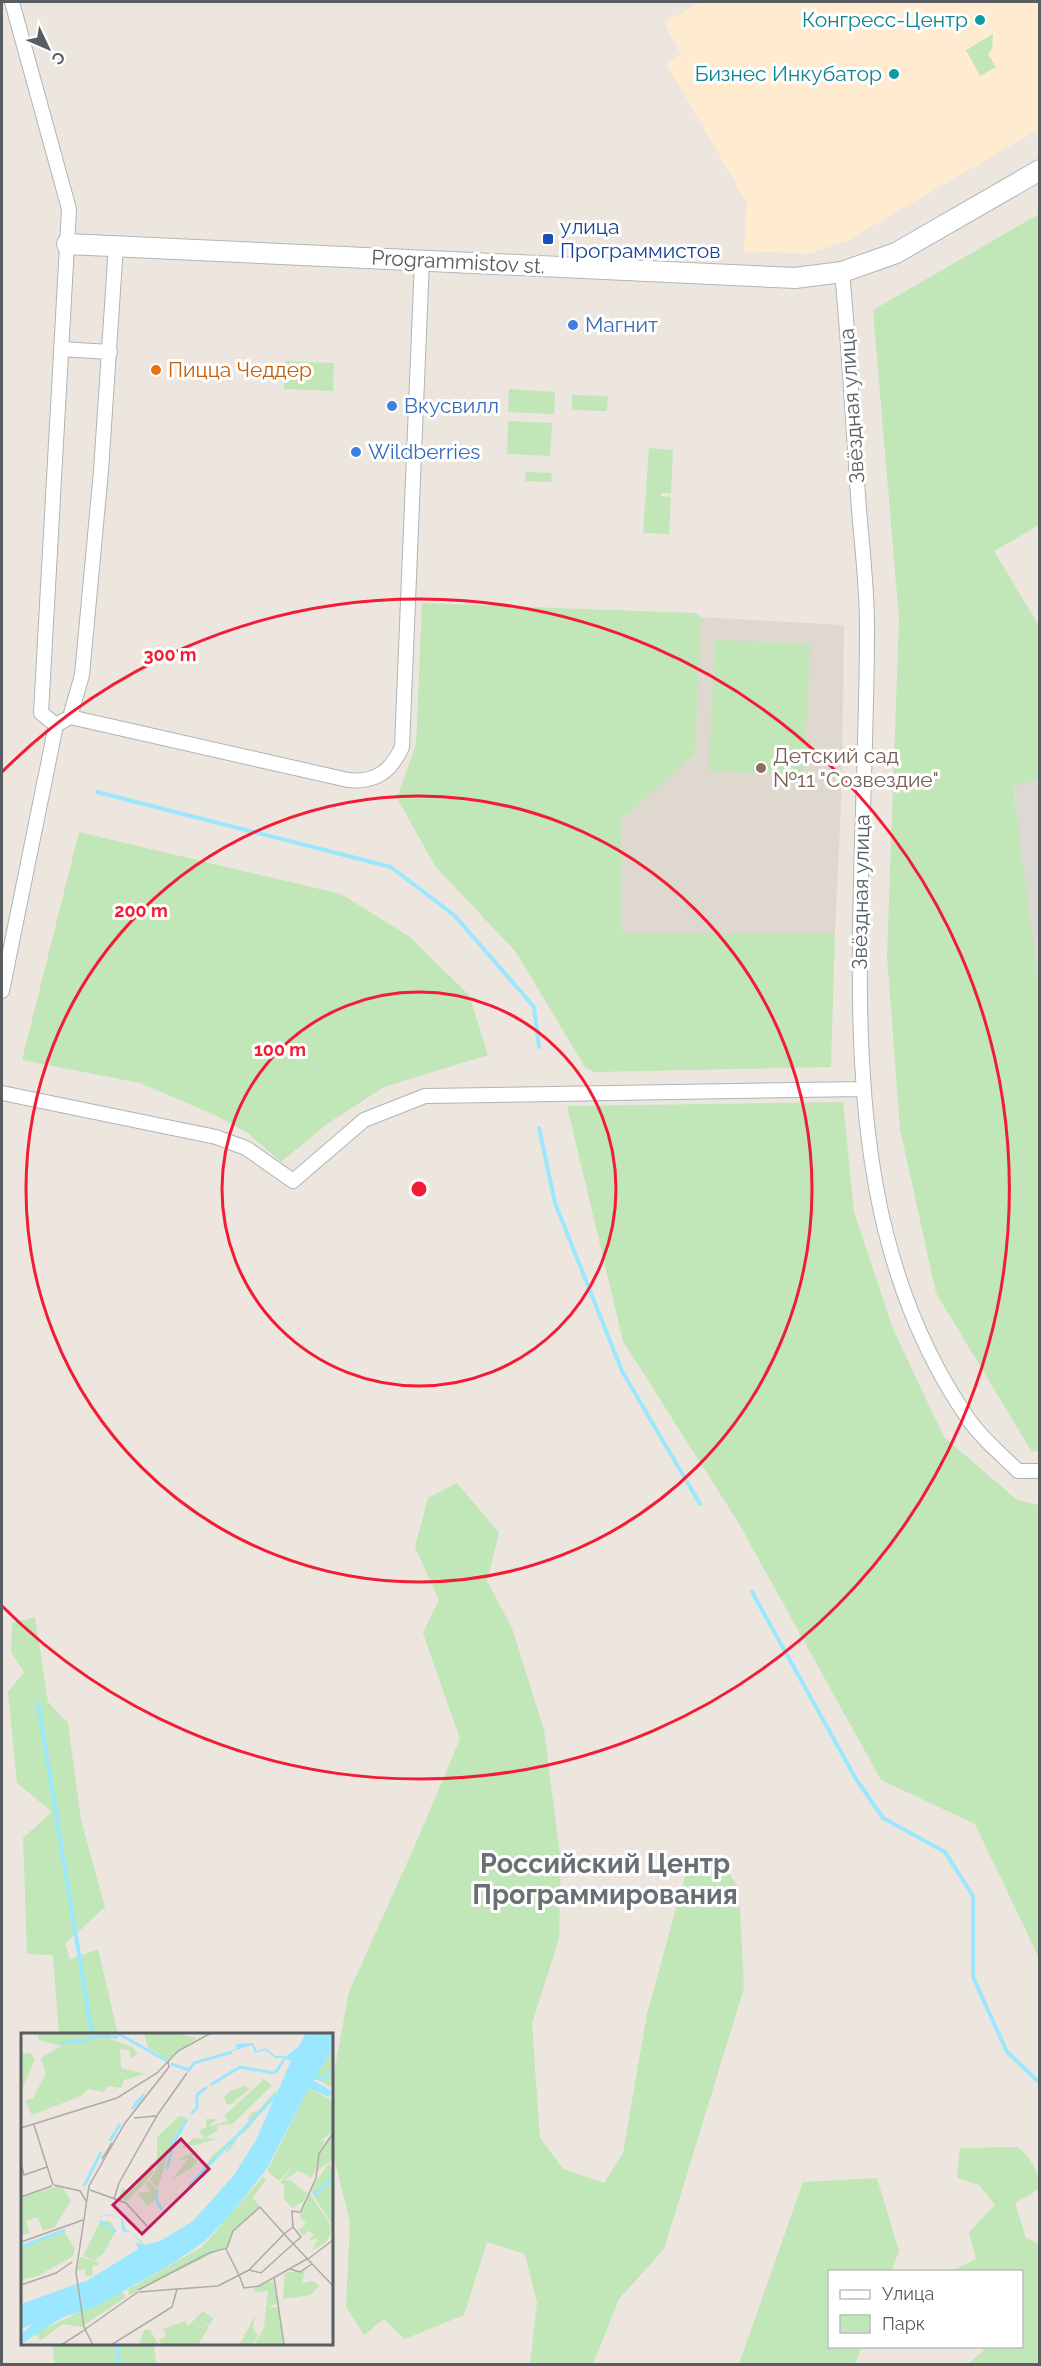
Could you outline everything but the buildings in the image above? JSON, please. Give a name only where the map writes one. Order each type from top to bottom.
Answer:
[{"type":"street","points":[[12,2],[69,209],[41,712],[56,725]]},
{"type":"street","name":"Programmistov st.","points":[[67,244],[795,278],[842,272],[897,253],[1040,170]]},
{"type":"street","points":[[70,717],[82,675],[110,352],[116,245]]},
{"type":"street","points":[[2,991],[56,725],[70,717],[363,782],[381,774],[395,762],[402,747],[422,260]]},
{"type":"street","name":"Звёздная улица","points":[[842,272],[867,624],[860,878],[860,983],[863,1089],[871,1166],[881,1221],[898,1279],[919,1335],[968,1419],[1018,1472],[1040,1471]]},
{"type":"street","points":[[61,349],[110,352]]},
{"type":"street","points":[[2,1092],[216,1137],[246,1148],[293,1181],[364,1120],[425,1096],[863,1089]]},
{"type":"shaded area","points":[[700,2],[1039,2],[1039,129],[848,240],[810,254],[744,251],[747,203],[666,63],[681,55],[664,23]]},
{"type":"shaded area","name":"Детский сад №11 \"Созвездие\"","points":[[701,617],[844,625],[842,781],[835,933],[621,933],[622,819],[695,754]]},
{"type":"shaded area","points":[[1039,779],[1039,995],[1013,786]]},
{"type":"green space","points":[[993,34],[992,49],[988,54],[996,67],[980,76],[966,50]]},
{"type":"green space","points":[[1039,214],[1039,525],[994,551],[1039,626],[1039,779],[1013,787],[1040,996],[1040,1450],[1032,1452],[936,1293],[900,1129],[887,955],[899,619],[873,310]]},
{"type":"green space","points":[[285,361],[334,363],[333,391],[284,389]]},
{"type":"green space","points":[[509,389],[555,392],[554,414],[508,412]]},
{"type":"green space","points":[[572,395],[608,396],[607,411],[572,410]]},
{"type":"green space","points":[[508,421],[552,423],[550,456],[507,454]]},
{"type":"green space","points":[[649,448],[673,450],[671,493],[661,493],[661,496],[671,497],[669,534],[643,533]]},
{"type":"green space","points":[[526,472],[552,473],[551,482],[525,481]]},
{"type":"green space","points":[[422,603],[695,613],[701,617],[695,754],[622,819],[621,933],[835,933],[831,1067],[594,1072],[585,1067],[516,952],[435,866],[397,798],[416,744]]},
{"type":"green space","points":[[715,640],[810,644],[804,775],[709,771]]},
{"type":"green space","points":[[79,832],[341,894],[410,937],[469,995],[488,1055],[384,1087],[327,1124],[281,1162],[249,1134],[217,1116],[140,1083],[22,1060]]},
{"type":"green space","points":[[843,1102],[854,1212],[893,1329],[944,1437],[1017,1500],[1039,1505],[1039,1958],[975,1824],[881,1780],[738,1522],[623,1341],[567,1106]]},
{"type":"green space","points":[[457,1483],[499,1533],[487,1581],[512,1628],[544,1730],[561,1863],[559,1939],[532,2023],[540,2138],[563,2169],[604,2183],[623,2153],[647,2014],[688,1865],[719,1857],[739,1889],[744,1988],[664,2249],[619,2299],[593,2364],[530,2364],[537,2303],[525,2254],[487,2242],[464,2315],[405,2339],[384,2319],[364,2335],[346,2307],[350,2222],[333,2154],[333,2078],[349,1992],[460,1739],[423,1633],[439,1600],[415,1547],[428,1498]]},
{"type":"green space","points":[[35,1617],[48,1702],[68,1723],[81,1820],[105,1907],[65,1944],[70,1959],[98,1949],[118,2033],[59,2033],[53,1955],[27,1954],[23,1838],[52,1812],[17,1783],[8,1692],[24,1672],[11,1652],[12,1623]]},
{"type":"green space","points":[[1018,2147],[1034,2166],[1039,2189],[1015,2203],[1026,2238],[1039,2244],[1039,2364],[968,2364],[984,2350],[983,2348],[1023,2348],[1023,2270],[954,2270],[976,2259],[969,2232],[995,2205],[979,2185],[957,2178],[960,2148]]},
{"type":"green space","points":[[877,2178],[899,2251],[891,2270],[828,2270],[828,2348],[862,2348],[855,2364],[739,2364],[803,2182]]},
{"type":"green space","points":[[52,2345],[154,2345],[156,2364],[55,2364]]},
{"type":"waterway","points":[[97,792],[391,867],[455,916],[534,1007],[539,1047]]},
{"type":"waterway","points":[[539,1128],[555,1203],[622,1371],[700,1504]]},
{"type":"waterway","points":[[752,1592],[856,1779],[883,1818],[945,1852],[973,1896],[973,1977],[1007,2052],[1040,2083]]},
{"type":"waterway","points":[[38,1703],[92,2033]]},
{"type":"waterway","points":[[117,2345],[119,2364]]},
{"type":"place","name":"Конгресс-Центр","points":[[980,20]]},
{"type":"place","name":"Бизнес Инкубатор","points":[[894,74]]},
{"type":"place","name":"улица Программистов","points":[[548,239]]},
{"type":"place","name":"Магнит","points":[[573,325]]},
{"type":"place","name":"Пицца Чеддер","points":[[156,370]]},
{"type":"place","name":"Вкусвилл","points":[[392,406]]},
{"type":"place","name":"Wildberries","points":[[356,452]]},
{"type":"place","name":"Детский сад №11 \"Созвездие\"","points":[[761,768]]},
{"type":"district","name":"Российский Центр Программирования","points":[[605,1880]]}]
